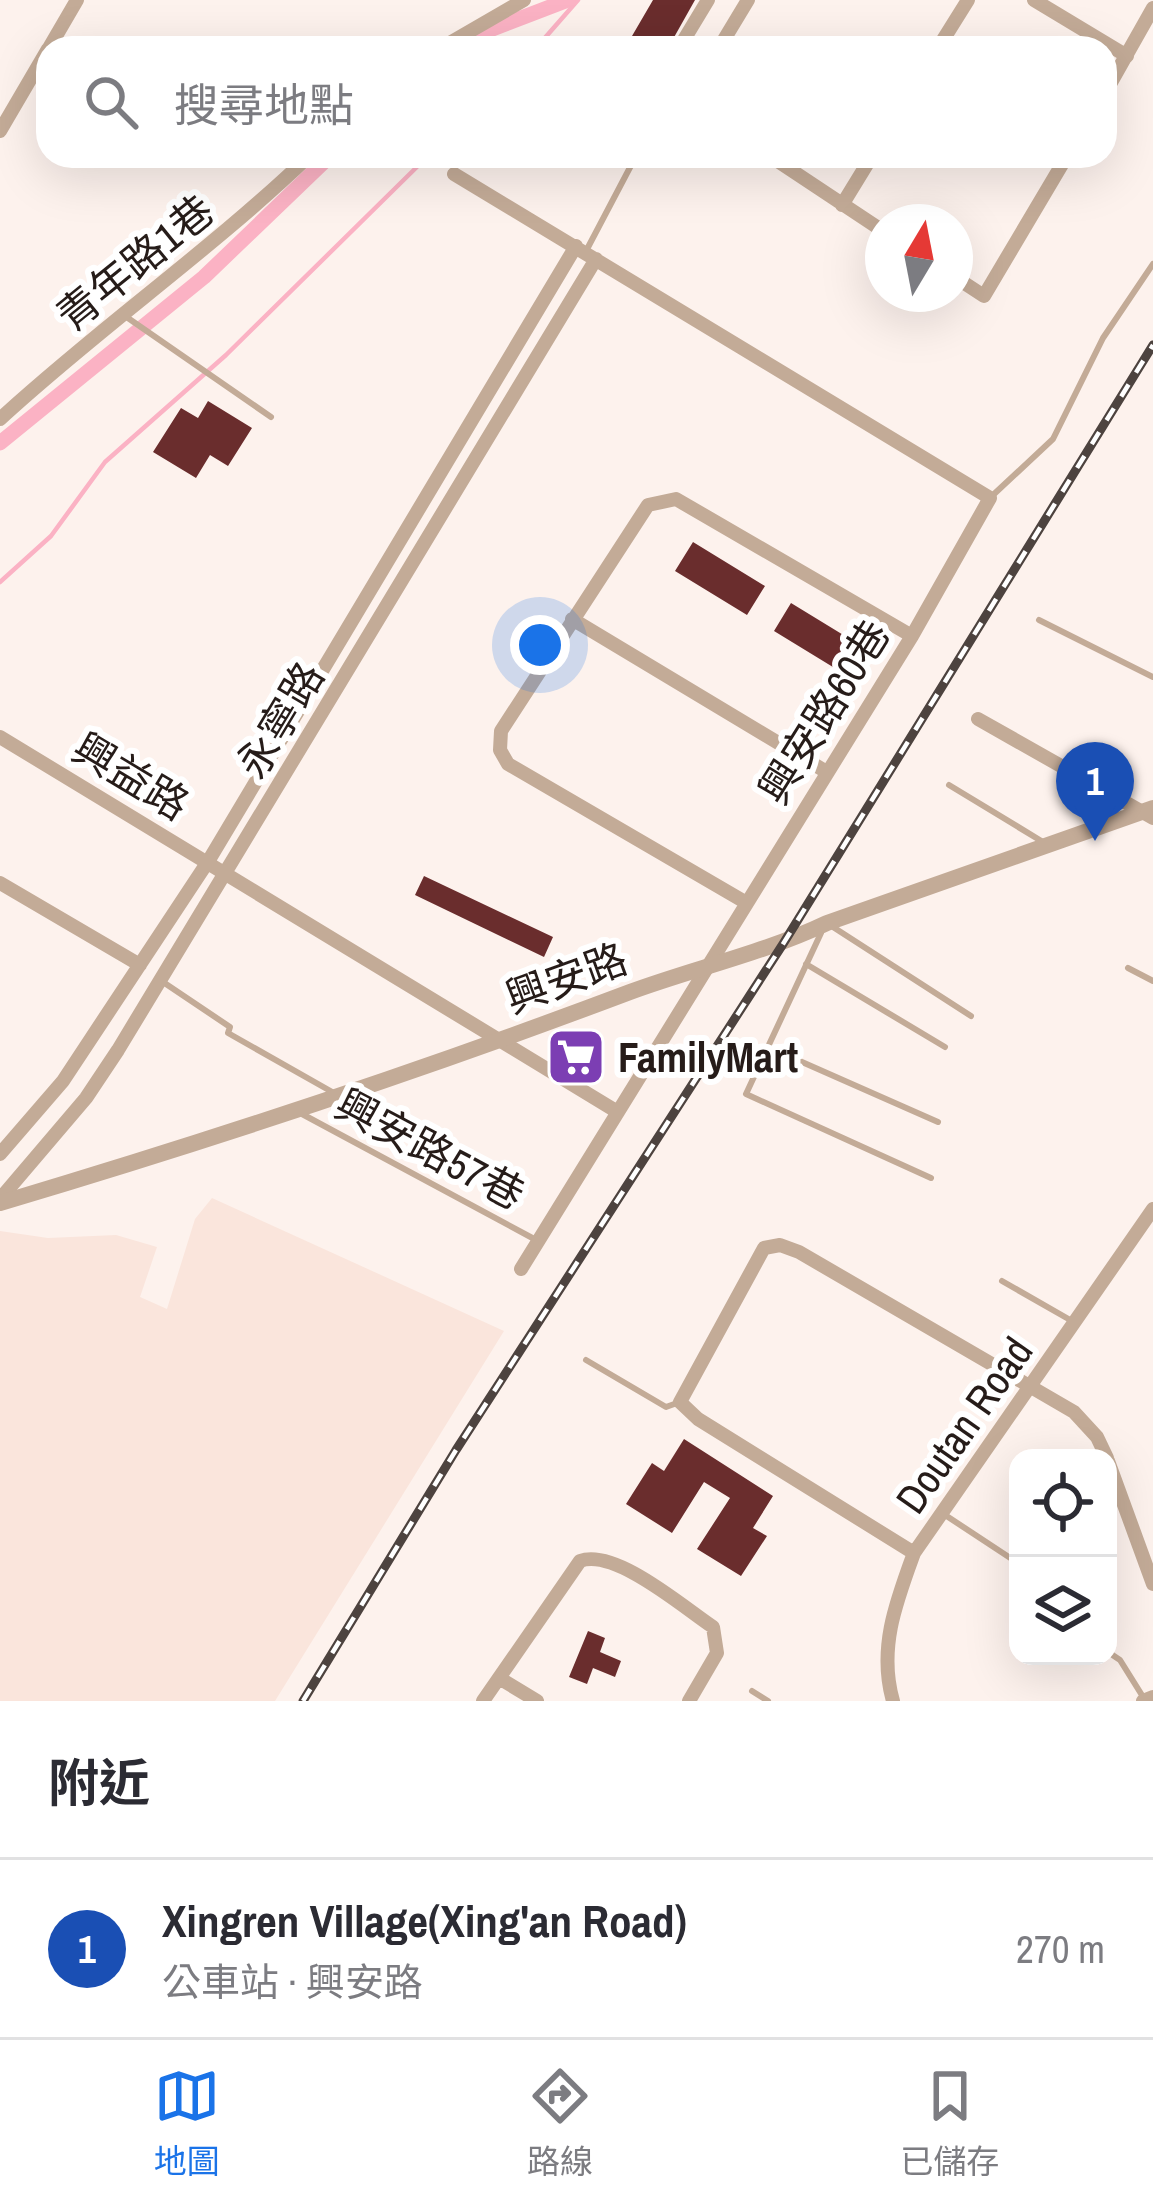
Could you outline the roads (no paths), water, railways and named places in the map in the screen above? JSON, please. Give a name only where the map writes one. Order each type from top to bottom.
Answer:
[{"type":"street","points":[[56,36],[77,0]]},
{"type":"street","points":[[462,36],[524,0]]},
{"type":"street","points":[[686,36],[708,0]]},
{"type":"street","points":[[726,36],[748,0]]},
{"type":"street","points":[[946,36],[968,0]]},
{"type":"street","points":[[1034,0],[1094,36]]},
{"type":"street","points":[[1117,73],[1153,8]]},
{"type":"street","points":[[1117,50],[1127,56]]},
{"type":"street","points":[[0,131],[36,70]]},
{"type":"street","name":"青年路1巷","points":[[0,419],[122,314],[226,236],[297,168]]},
{"type":"street","points":[[788,168],[865,220]]},
{"type":"street","points":[[842,205],[865,168]]},
{"type":"street","points":[[973,289],[984,296],[1060,168]]},
{"type":"street","points":[[454,174],[990,498]]},
{"type":"street","name":"永寧路","points":[[0,1154],[63,1081],[209,860],[586,253]]},
{"type":"street","name":"永寧路","points":[[0,1202],[86,1098],[228,872],[586,253]]},
{"type":"street","points":[[745,902],[508,764],[500,750],[500,731],[648,505],[662,498],[676,499],[912,636]]},
{"type":"street","name":"興安路60巷","points":[[521,1269],[912,636],[990,498]]},
{"type":"street","points":[[572,619],[825,771]]},
{"type":"street","points":[[978,719],[1149,813]]},
{"type":"street","name":"興益路","points":[[0,737],[616,1111]]},
{"type":"street","name":"興安路","points":[[0,1202],[499,1041],[714,961],[783,944],[826,922],[1046,844],[1149,813]]},
{"type":"street","points":[[0,883],[140,965]]},
{"type":"street","name":"Doutan Road","points":[[893,1701],[886,1678],[892,1613],[914,1553],[1153,1209]]},
{"type":"street","points":[[914,1553],[698,1419],[680,1402],[764,1248],[780,1245],[1031,1386],[1074,1412],[1097,1436],[1102,1449]]},
{"type":"street","points":[[1117,1487],[1153,1584]]},
{"type":"street","points":[[484,1701],[580,1561],[604,1558],[713,1627],[717,1652],[689,1701]]},
{"type":"street","points":[[499,1678],[537,1701]]},
{"type":"lane","points":[[586,253],[630,168]]},
{"type":"lane","points":[[990,498],[1053,439],[1103,338],[1153,264]]},
{"type":"lane","points":[[122,314],[271,417]]},
{"type":"lane","points":[[1039,620],[1153,677]]},
{"type":"lane","points":[[949,785],[1046,844]]},
{"type":"lane","points":[[932,1178],[746,1094],[826,922],[971,1016]]},
{"type":"lane","points":[[806,964],[945,1047]]},
{"type":"lane","points":[[1128,968],[1153,981]]},
{"type":"lane","points":[[160,980],[230,1027],[228,1033],[335,1094]]},
{"type":"lane","points":[[768,1047],[938,1122]]},
{"type":"lane","name":"興安路57巷","points":[[293,1110],[538,1241]]},
{"type":"lane","points":[[1002,1281],[1077,1324]]},
{"type":"lane","points":[[586,1360],[666,1407],[680,1402]]},
{"type":"lane","points":[[942,1513],[1009,1558]]},
{"type":"lane","points":[[1117,1658],[1147,1699]]},
{"type":"lane","points":[[752,1691],[768,1701]]},
{"type":"waterway","points":[[476,36],[568,0]]},
{"type":"waterway","points":[[546,36],[578,0]]},
{"type":"waterway","points":[[0,443],[204,277],[318,168]]},
{"type":"waterway","points":[[0,582],[51,536],[105,462],[226,355],[416,168]]},
{"type":"railway","points":[[303,1701],[456,1450],[783,944],[1153,345]]},
{"type":"place","name":"Xingren Village(Xing'an Road)","points":[[1095,841]]},
{"type":"place","name":"FamilyMart","points":[[576,1057]]}]
